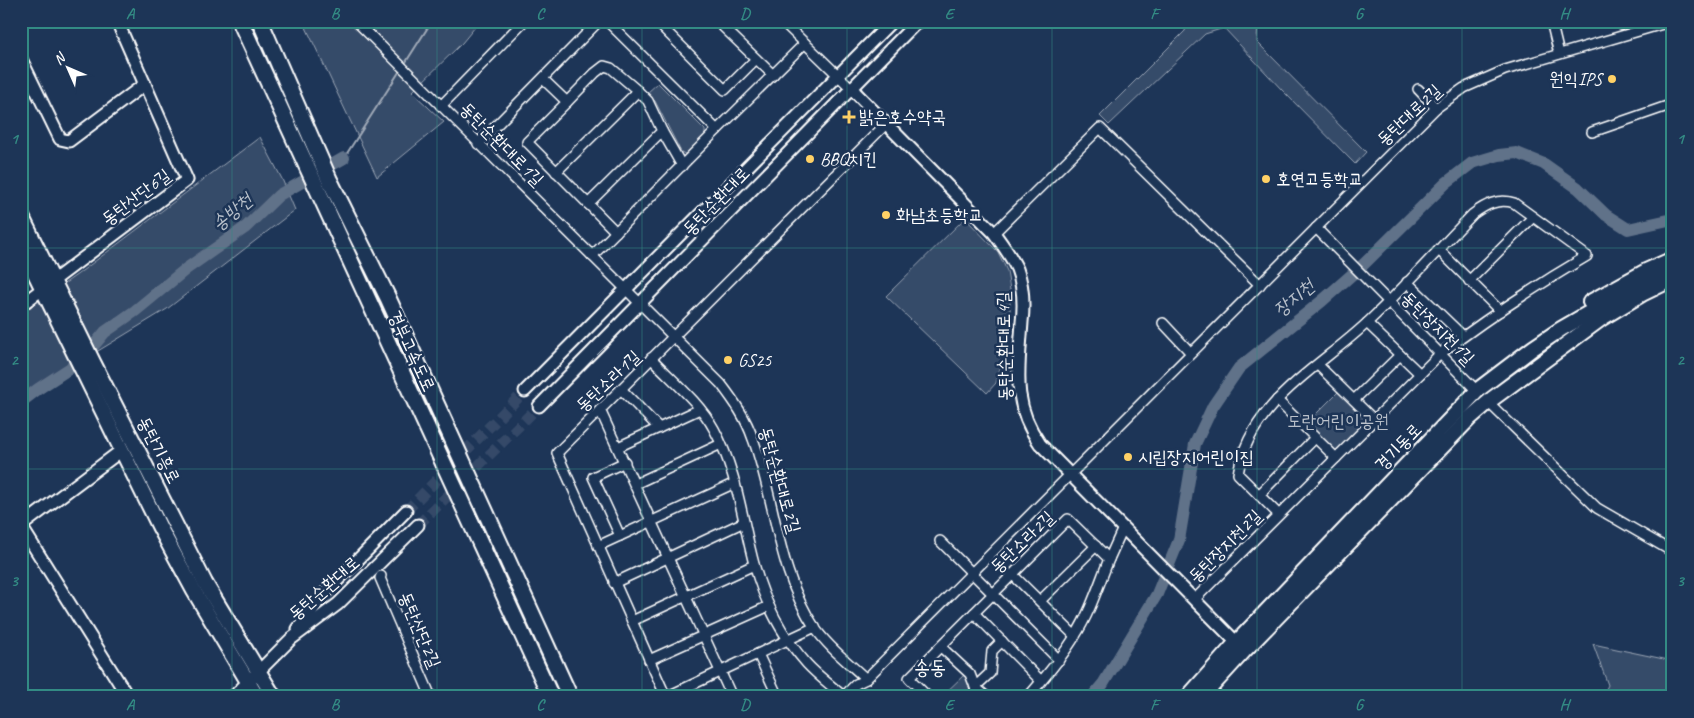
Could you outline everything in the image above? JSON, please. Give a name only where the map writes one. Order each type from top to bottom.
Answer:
[{"type":"highway","name":"경부고속도로","points":[[240,21],[304,160],[323,183],[390,303],[570,697]]},
{"type":"highway","name":"경부고속도로","points":[[260,21],[317,151],[323,183],[377,319],[551,697]]},
{"type":"main road","name":"동탄산단6길","points":[[21,305],[187,180],[117,21]]},
{"type":"main road","name":"동탄순환대로","points":[[524,391],[892,21]]},
{"type":"main road","name":"동탄순환대로","points":[[539,406],[918,21]]},
{"type":"main road","points":[[865,48],[864,56],[868,62],[878,62]]},
{"type":"main road","points":[[21,59],[60,138],[69,141],[145,84]]},
{"type":"main road","name":"동탄순환대로4길","points":[[851,88],[994,233],[1008,252],[1017,269],[1023,306],[1018,380],[1019,397],[1030,430],[1040,444],[1240,647]]},
{"type":"main road","points":[[777,164],[792,142],[818,114],[815,108],[806,107]]},
{"type":"main road","name":"동탄기흥로","points":[[21,215],[48,284],[73,335],[93,362],[205,583],[274,697]]},
{"type":"main road","name":"동탄기흥로","points":[[21,245],[48,284]]},
{"type":"main road","points":[[1533,348],[1602,294],[1646,270],[1673,259]]},
{"type":"main road","name":"경기동로","points":[[1202,697],[1240,647],[1477,391],[1533,348],[1606,303],[1673,269]]},
{"type":"main road","name":"경기동로","points":[[1188,697],[1488,402],[1602,318],[1642,294],[1673,279]]},
{"type":"main road","points":[[1562,347],[1597,331],[1673,289]]},
{"type":"main road","name":"동탄기흥로","points":[[73,335],[82,371],[160,528],[194,591],[257,697]]},
{"type":"main road","points":[[122,450],[21,526],[128,697]]},
{"type":"main road","name":"동탄순환대로","points":[[291,639],[324,594],[406,511]]},
{"type":"main road","name":"동탄순환대로","points":[[291,639],[338,604],[418,525]]},
{"type":"main road","points":[[233,697],[291,639]]},
{"type":"street","name":"동탄순환대로1길","points":[[356,21],[639,304]]},
{"type":"street","points":[[441,106],[524,21]]},
{"type":"street","points":[[478,144],[599,21]]},
{"type":"street","points":[[608,21],[717,130]]},
{"type":"street","points":[[656,21],[725,90],[756,59]]},
{"type":"street","points":[[717,21],[773,75]]},
{"type":"street","points":[[782,21],[851,88]]},
{"type":"street","points":[[1551,21],[1559,54]]},
{"type":"street","name":"동탄대로2길","points":[[1070,474],[1436,108],[1478,81],[1504,70],[1673,21]]},
{"type":"street","points":[[592,256],[805,44]]},
{"type":"street","points":[[616,232],[527,142],[595,73],[604,66],[611,68],[648,101],[682,166]]},
{"type":"street","points":[[543,79],[567,102]]},
{"type":"street","points":[[1418,89],[1436,108]]},
{"type":"street","points":[[556,172],[638,91]]},
{"type":"street","points":[[1592,132],[1673,104]]},
{"type":"street","points":[[651,358],[886,124]]},
{"type":"street","points":[[994,233],[1100,128],[1260,285]]},
{"type":"street","points":[[588,204],[662,131]]},
{"type":"street","name":"동탄장지천2길","points":[[1194,600],[1279,515],[1336,458],[1374,420],[1420,374],[1440,354],[1463,336],[1542,283],[1587,256],[1532,218],[1514,203],[1506,201],[1494,202],[1473,214],[1389,302],[1318,365],[1300,378],[1260,420],[1246,445],[1239,463],[1238,474],[1279,515]]},
{"type":"street","points":[[1470,281],[1532,218]]},
{"type":"street","name":"동탄장지천1길","points":[[1316,228],[1477,391]]},
{"type":"street","points":[[1439,250],[1500,311]]},
{"type":"street","points":[[1407,282],[1463,336]]},
{"type":"street","name":"동탄순환대로2길","points":[[639,304],[721,384],[737,406],[754,440],[789,573],[803,607],[826,641],[866,679]]},
{"type":"street","points":[[1163,322],[1191,354]]},
{"type":"street","points":[[1367,323],[1420,374]]},
{"type":"street","points":[[1354,400],[1400,355]]},
{"type":"street","name":"동탄소라1길","points":[[666,697],[557,453],[651,358],[700,409],[714,429],[730,466],[735,483],[754,565],[769,606],[788,641],[808,665],[844,697],[856,684],[866,679],[1070,474]]},
{"type":"street","points":[[1318,365],[1374,420]]},
{"type":"street","points":[[621,389],[659,428]]},
{"type":"street","points":[[1277,400],[1336,458]]},
{"type":"street","points":[[1488,402],[1597,508],[1673,552]]},
{"type":"street","points":[[618,447],[700,409]]},
{"type":"street","points":[[600,410],[732,697]]},
{"type":"street","name":"동탄장지천2길","points":[[1259,496],[1315,438]]},
{"type":"street","points":[[635,484],[721,444]]},
{"type":"street","points":[[620,536],[593,477],[625,462]]},
{"type":"street","points":[[598,546],[735,483]]},
{"type":"street","name":"동탄소라2길","points":[[928,697],[909,678],[1068,519],[1110,559]]},
{"type":"street","points":[[614,583],[744,522]]},
{"type":"street","points":[[1028,697],[1059,660],[1082,624],[1123,528]]},
{"type":"street","name":"동탄소라2길","points":[[940,541],[993,594]]},
{"type":"street","points":[[1040,602],[1096,546]]},
{"type":"street","points":[[632,621],[754,565]]},
{"type":"street","points":[[1012,574],[1075,636]]},
{"type":"street","name":"동탄산단2길","points":[[381,576],[380,578],[431,697]]},
{"type":"street","points":[[993,594],[1059,660]]},
{"type":"street","points":[[649,660],[769,606]]},
{"type":"street","points":[[974,614],[1041,681]]},
{"type":"street","points":[[666,697],[815,627]]},
{"type":"street","points":[[975,688],[990,673],[992,651],[1002,641]]},
{"type":"street","points":[[941,647],[970,674],[975,688],[987,697]]},
{"type":"street","points":[[758,654],[778,697]]},
{"type":"green space","points":[[303,21],[480,21],[462,43],[412,92],[444,122],[377,177]]},
{"type":"green space","points":[[1188,21],[1258,21],[1257,42],[1366,152],[1355,164],[1224,28],[1205,34],[1109,125],[1100,116],[1185,31]]},
{"type":"green space","points":[[658,83],[705,130],[705,136],[685,154],[681,152],[655,101],[647,93]]},
{"type":"green space","points":[[260,137],[282,179],[295,210],[167,309],[70,368],[21,404],[21,314],[78,274]]},
{"type":"green space","points":[[965,218],[998,252],[1007,271],[1010,290],[1010,334],[996,383],[987,393],[886,296]]},
{"type":"green space","name":"도란어린이공원","points":[[1339,391],[1367,420],[1336,451],[1307,423]]},
{"type":"green space","points":[[1593,644],[1673,661],[1673,697],[1602,697],[1608,685]]},
{"type":"green space","points":[[965,674],[982,697],[941,697]]},
{"type":"waterway","name":"송방천","points":[[404,65],[432,21]]},
{"type":"waterway","name":"송방천","points":[[344,158],[401,69]]},
{"type":"waterway","name":"장지천","points":[[1092,697],[1103,684],[1157,594],[1179,540],[1195,444],[1213,406],[1239,368],[1322,301],[1364,264],[1446,183],[1472,163],[1499,155],[1517,153],[1544,164],[1578,188],[1606,215],[1628,229],[1673,219]]},
{"type":"waterway","name":"송방천","points":[[21,402],[81,361],[105,332],[135,311],[186,269],[246,227],[279,195],[344,158]]},
{"type":"tunnel","points":[[406,511],[525,391]]},
{"type":"tunnel","points":[[418,525],[539,406]]},
{"type":"place","name":"원익IPS","points":[[1612,79]]},
{"type":"place","name":"밝은호수약국","points":[[849,117]]},
{"type":"place","name":"BBQ치킨","points":[[810,159]]},
{"type":"place","name":"호연고등학교","points":[[1266,179]]},
{"type":"place","name":"화남초등학교","points":[[886,215]]},
{"type":"place","name":"GS25","points":[[728,360]]},
{"type":"place","name":"시립장지어린이집","points":[[1128,457]]},
{"type":"district","name":"송동","points":[[930,667]]}]
